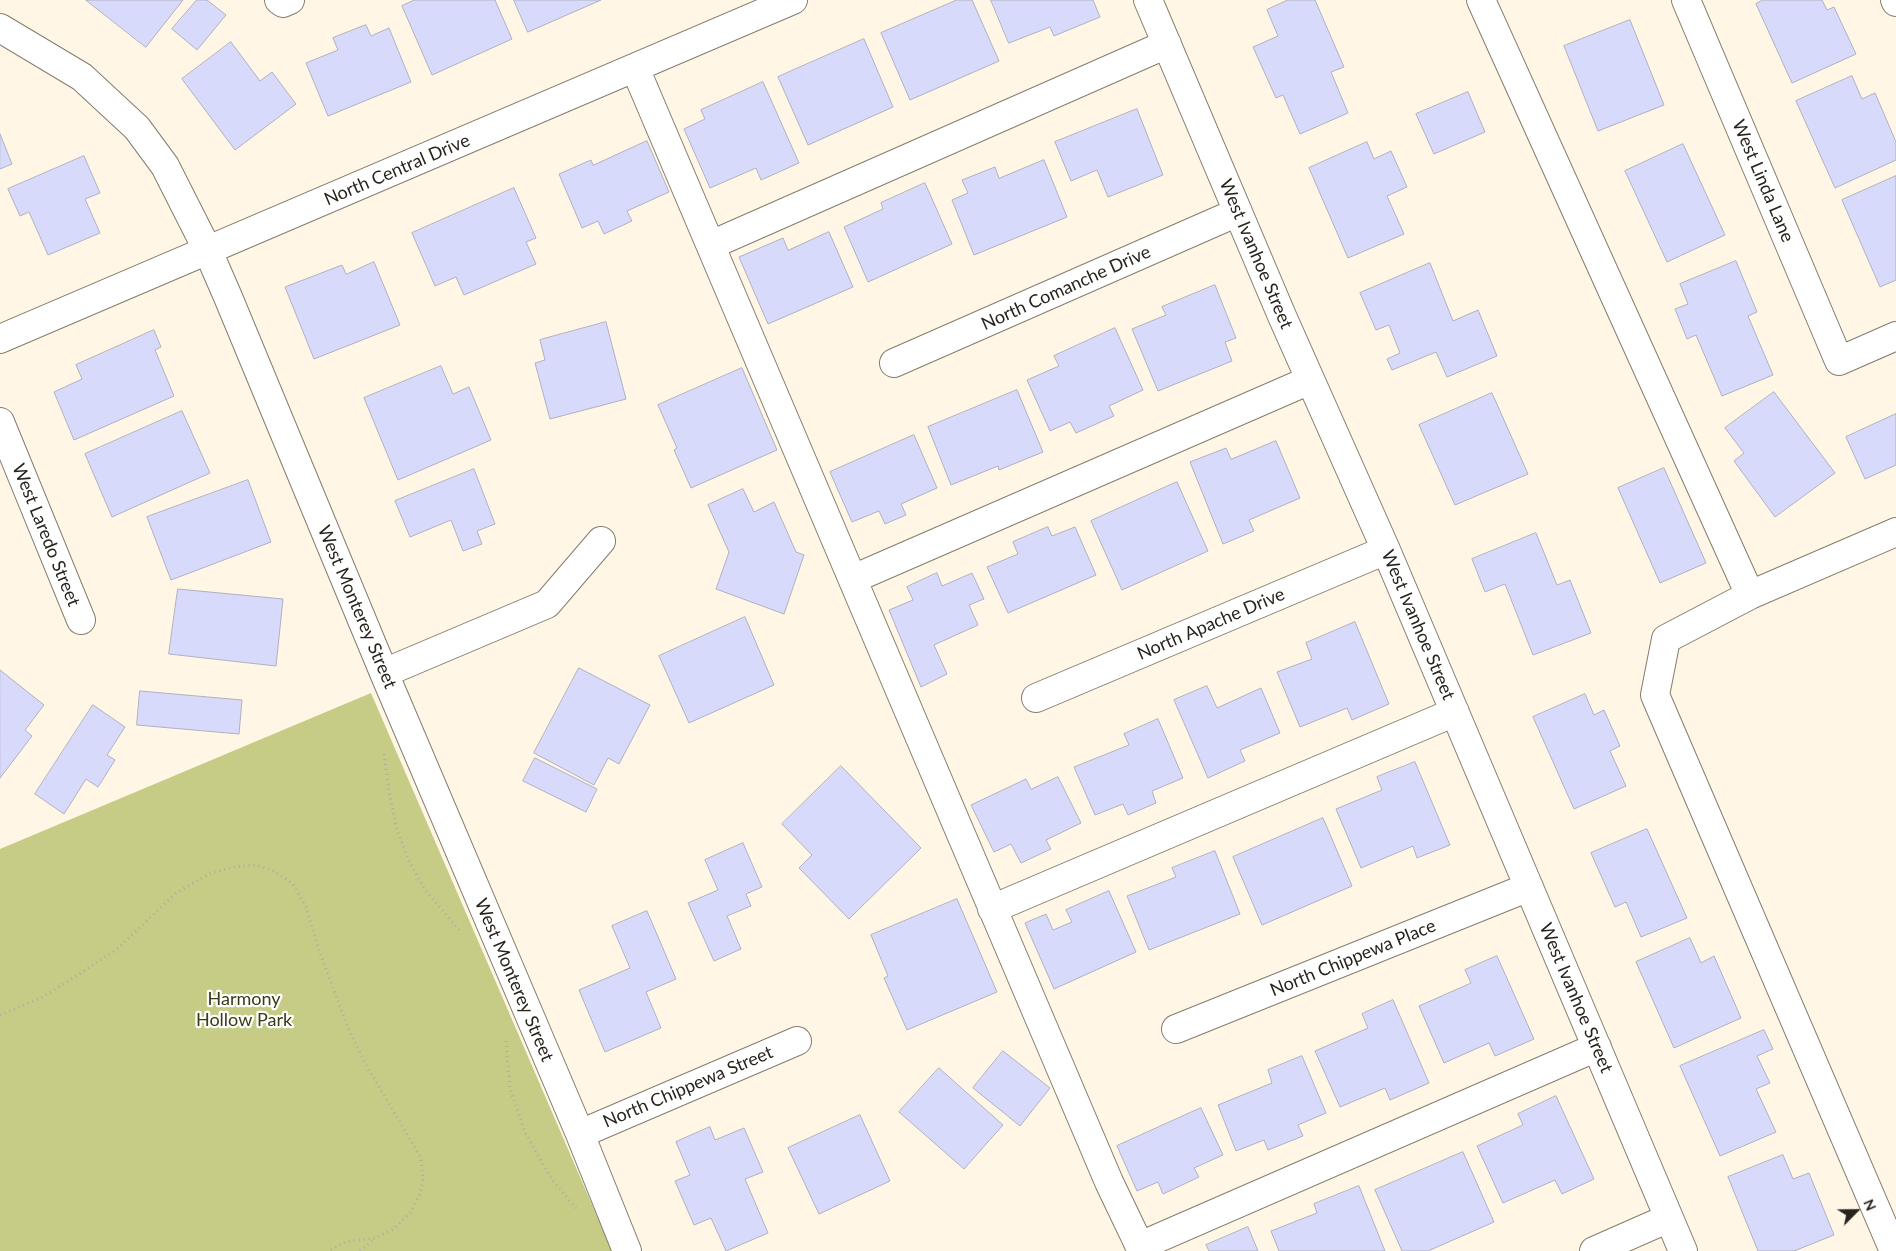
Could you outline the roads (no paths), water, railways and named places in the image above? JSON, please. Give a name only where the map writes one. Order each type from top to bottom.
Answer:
[{"type":"street","points":[[279,0],[283,3],[290,0]]},
{"type":"street","name":"North Central Drive","points":[[1,336],[208,251],[793,0]]},
{"type":"street","name":"West Ivanhoe Street","points":[[1148,0],[1310,380],[1386,550],[1683,1251]]},
{"type":"street","points":[[1481,0],[1750,595]]},
{"type":"street","name":"West Linda Lane","points":[[1686,0],[1839,361],[1896,336]]},
{"type":"street","name":"West Monterey Street","points":[[0,28],[82,77],[137,128],[165,166],[208,251],[384,673],[580,1134],[627,1251]]},
{"type":"street","points":[[711,245],[1167,44]]},
{"type":"street","points":[[635,68],[1109,1182],[1141,1248],[1597,1047]]},
{"type":"street","name":"North Comanche Drive","points":[[894,363],[1238,212]]},
{"type":"street","points":[[853,579],[1310,380]]},
{"type":"street","name":"West Laredo Street","points":[[0,422],[81,620]]},
{"type":"street","points":[[1894,1251],[1655,695],[1666,639],[1750,595],[1896,532]]},
{"type":"street","points":[[384,673],[547,604],[600,541]]},
{"type":"street","name":"North Apache Drive","points":[[1036,698],[1386,550]]},
{"type":"street","points":[[992,909],[1455,712]]},
{"type":"street","name":"North Chippewa Place","points":[[1176,1029],[1529,887]]},
{"type":"street","name":"North Chippewa Street","points":[[580,1134],[797,1041]]},
{"type":"street","points":[[1594,1251],[1670,1218]]},
{"type":"park label","name":"Harmony Hollow Park","points":[[244,1009]]}]
